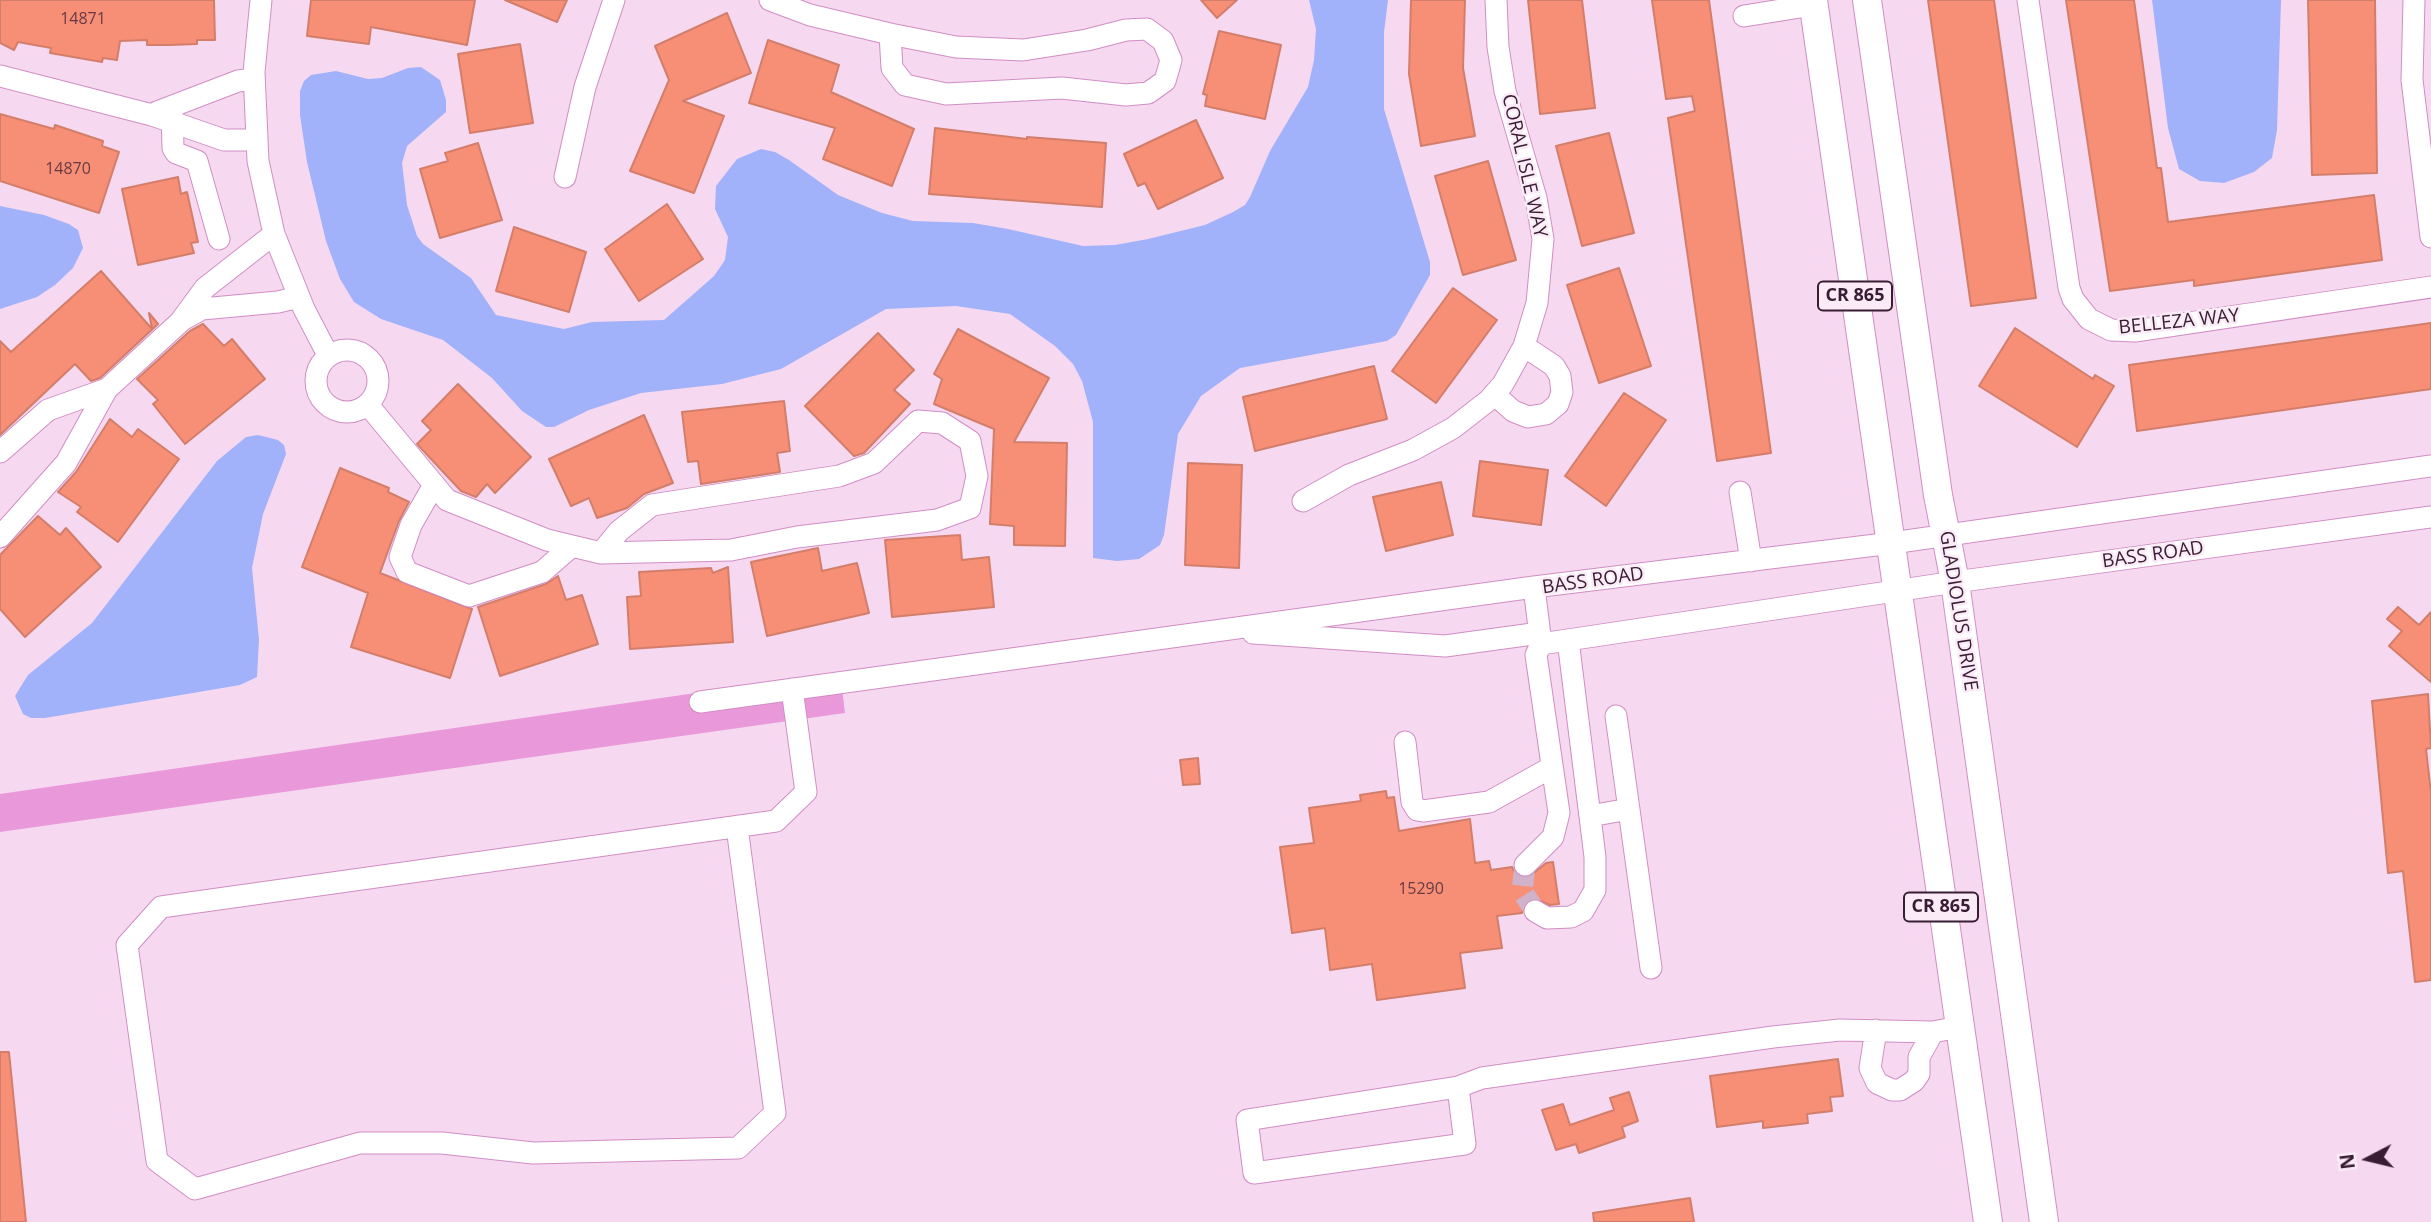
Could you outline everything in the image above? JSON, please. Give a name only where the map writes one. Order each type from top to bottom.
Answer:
[{"type":"main road","name":"GLADIOLUS DRIVE","points":[[1867,0],[1955,582],[2045,1222]]},
{"type":"main road","name":"CR 865","points":[[1813,2],[1883,500],[1899,592],[1900,623],[1946,1029],[1988,1222]]},
{"type":"street","points":[[261,0],[254,79],[256,139],[274,234],[299,297],[328,355]]},
{"type":"street","points":[[565,177],[585,87],[614,0]]},
{"type":"street","points":[[770,0],[810,15],[956,47],[1023,50],[1087,40],[1126,30],[1147,29],[1163,41],[1171,60],[1165,81],[1147,93],[1126,95],[1062,88],[946,94],[905,85],[892,68],[890,34]]},
{"type":"street","name":"CORAL ISLE WAY","points":[[1303,501],[1349,475],[1434,440],[1471,415],[1493,394],[1524,346],[1537,303],[1543,239],[1536,198],[1505,91],[1498,47],[1496,0]]},
{"type":"street","name":"BELLEZA WAY","points":[[2028,0],[2069,288],[2080,310],[2089,319],[2111,330],[2135,331],[2431,287]]},
{"type":"street","points":[[2414,0],[2412,80],[2431,236]]},
{"type":"street","points":[[1744,16],[1813,2]]},
{"type":"street","points":[[0,76],[165,114],[208,133],[235,141],[256,139]]},
{"type":"street","points":[[165,114],[201,95],[238,81],[254,79]]},
{"type":"street","points":[[201,95],[208,133]]},
{"type":"street","points":[[165,114],[176,153],[197,161],[219,239]]},
{"type":"street","points":[[0,537],[66,463],[107,389],[180,321],[205,288],[274,234]]},
{"type":"street","points":[[180,321],[202,309],[278,302],[299,297]]},
{"type":"street","points":[[1493,394],[1513,411],[1528,417],[1546,414],[1559,404],[1560,376],[1555,366],[1524,346]]},
{"type":"street","points":[[338,350],[356,351],[372,361],[377,371],[378,387],[368,405],[348,412],[326,404],[316,382],[321,363],[328,355],[338,350]]},
{"type":"street","points":[[0,452],[48,410],[107,389]]},
{"type":"street","points":[[368,405],[447,500],[547,540],[601,553],[731,550],[813,535],[937,520],[970,508],[977,477],[970,441],[942,423],[918,421],[874,463],[839,476],[652,505],[619,531],[601,553]]},
{"type":"street","name":"BASS ROAD","points":[[2431,466],[1946,533],[1892,543],[1534,587],[1540,638],[1568,640],[1955,582],[2431,517]]},
{"type":"street","points":[[434,485],[411,525],[400,557],[407,572],[469,596],[542,572],[572,546]]},
{"type":"street","points":[[1740,492],[1751,561]]},
{"type":"street","points":[[700,702],[1213,629],[1534,587]]},
{"type":"street","points":[[1213,629],[1446,646],[1540,638],[1536,655],[1559,813],[1553,836],[1525,866]]},
{"type":"street","points":[[1535,911],[1559,919],[1583,911],[1590,901],[1596,877],[1568,640]]},
{"type":"street","points":[[737,827],[775,1114],[738,1148],[533,1153],[442,1143],[360,1143],[195,1189],[157,1161],[127,945],[161,907],[776,821],[806,792],[792,689]]},
{"type":"street","points":[[1616,716],[1651,968]]},
{"type":"street","points":[[1405,741],[1412,802],[1417,810],[1489,802],[1552,767]]},
{"type":"street","points":[[1590,816],[1629,809]]},
{"type":"street","points":[[1458,1087],[1465,1144],[1254,1173],[1247,1119],[1458,1087],[1482,1078],[1760,1038],[1840,1030],[1946,1029]]},
{"type":"street","points":[[1876,1030],[1870,1068],[1877,1083],[1892,1090],[1900,1090],[1914,1081],[1919,1074],[1919,1058],[1946,1029]]},
{"type":"shaded area","points":[[840,672],[845,713],[0,832],[0,794]]},
{"type":"water","points":[[1309,0],[1388,0],[1384,32],[1384,109],[1430,262],[1430,275],[1396,335],[1387,341],[1240,368],[1201,396],[1178,434],[1164,535],[1160,545],[1139,559],[1117,561],[1093,558],[1093,422],[1082,381],[1073,364],[1055,346],[1010,314],[956,306],[886,309],[781,369],[722,384],[641,393],[589,410],[554,427],[546,427],[522,411],[492,378],[443,340],[381,319],[354,302],[340,279],[326,241],[307,162],[300,115],[300,91],[304,81],[311,75],[336,71],[368,79],[382,78],[408,68],[421,67],[440,80],[446,100],[446,112],[407,146],[402,163],[407,205],[417,236],[423,244],[471,278],[496,315],[564,329],[592,322],[664,320],[714,276],[725,260],[728,237],[715,209],[716,186],[737,159],[761,149],[775,152],[789,160],[838,195],[882,213],[913,221],[973,223],[1083,246],[1115,245],[1148,239],[1205,225],[1233,212],[1245,205],[1250,197],[1270,151],[1308,87],[1314,60],[1316,29]]},
{"type":"water","points":[[2152,0],[2281,0],[2277,130],[2272,158],[2254,172],[2224,183],[2200,181],[2179,169],[2168,128]]},
{"type":"water","points":[[0,206],[44,215],[69,224],[78,230],[83,248],[73,268],[55,285],[37,297],[0,309]]},
{"type":"water","points":[[258,435],[278,440],[284,445],[286,454],[263,514],[252,568],[259,640],[257,677],[240,685],[45,718],[31,718],[23,714],[15,696],[28,675],[92,623],[217,461],[246,437]]},
{"type":"building","points":[[0,0],[214,0],[215,40],[169,45],[147,45],[147,40],[120,41],[117,60],[103,58],[102,62],[50,53],[51,48],[18,42],[14,50],[0,43]]},
{"type":"building","points":[[311,0],[475,0],[467,45],[371,27],[369,44],[307,36]]},
{"type":"building","points":[[505,0],[567,0],[557,22]]},
{"type":"building","points":[[1201,0],[1237,0],[1217,18]]},
{"type":"building","points":[[1411,0],[1465,0],[1463,68],[1475,136],[1421,146],[1409,74]]},
{"type":"building","points":[[1528,0],[1582,0],[1595,108],[1540,114]]},
{"type":"building","points":[[1652,0],[1709,0],[1771,453],[1717,461],[1668,118],[1695,111],[1692,96],[1666,99]]},
{"type":"building","points":[[1928,0],[1994,0],[2036,298],[1971,306]]},
{"type":"building","points":[[2066,0],[2134,0],[2157,168],[2161,168],[2168,222],[2374,195],[2382,260],[2194,286],[2194,280],[2110,291]]},
{"type":"building","points":[[2308,0],[2375,0],[2377,173],[2312,175]]},
{"type":"building","points":[[727,13],[751,73],[683,101],[724,116],[694,193],[630,171],[669,80],[655,46]]},
{"type":"building","points":[[1219,31],[1281,45],[1265,119],[1205,106],[1207,95],[1203,94]]},
{"type":"building","points":[[768,40],[839,65],[831,92],[914,129],[892,186],[823,159],[835,128],[749,103]]},
{"type":"building","points":[[520,44],[533,123],[470,133],[458,54]]},
{"type":"building","points":[[0,114],[54,129],[55,125],[103,141],[102,146],[119,152],[99,213],[0,181]]},
{"type":"building","points":[[1196,120],[1223,178],[1158,209],[1145,183],[1138,186],[1124,154]]},
{"type":"building","points":[[935,128],[1027,139],[1106,143],[1102,207],[929,194]]},
{"type":"building","points":[[1609,133],[1634,233],[1582,246],[1556,146]]},
{"type":"building","points":[[478,143],[502,220],[440,238],[420,169],[448,161],[445,153]]},
{"type":"building","points":[[1488,161],[1516,260],[1463,275],[1435,176]]},
{"type":"building","points":[[178,177],[181,194],[187,192],[198,242],[191,243],[194,253],[138,265],[122,189]]},
{"type":"building","points":[[667,204],[703,259],[639,301],[605,249]]},
{"type":"building","points":[[514,227],[586,252],[569,312],[496,291]]},
{"type":"building","points":[[1619,268],[1651,366],[1599,383],[1567,285]]},
{"type":"building","points":[[101,271],[152,329],[149,313],[158,324],[100,378],[91,381],[75,364],[0,435],[0,341],[11,352]]},
{"type":"building","points":[[1453,288],[1497,320],[1436,403],[1392,371]]},
{"type":"building","points":[[2431,323],[2431,389],[2137,431],[2129,365]]},
{"type":"building","points":[[203,324],[224,346],[232,339],[265,379],[185,444],[153,404],[158,400],[137,379],[190,331]]},
{"type":"building","points":[[2015,328],[2093,379],[2095,375],[2114,386],[2077,447],[1979,386]]},
{"type":"building","points":[[958,329],[1049,378],[1014,442],[1067,443],[1065,546],[1014,545],[1014,526],[990,524],[994,429],[934,404],[942,379],[934,374]]},
{"type":"building","points":[[878,333],[914,370],[894,390],[910,404],[864,453],[854,456],[805,406]]},
{"type":"building","points":[[1374,366],[1387,419],[1255,451],[1243,397]]},
{"type":"building","points":[[458,384],[531,457],[495,493],[487,484],[476,497],[461,491],[417,444],[431,430],[422,421]]},
{"type":"building","points":[[1624,393],[1666,420],[1606,506],[1565,476]]},
{"type":"building","points":[[784,401],[790,451],[777,453],[780,472],[701,484],[698,461],[688,462],[682,412]]},
{"type":"building","points":[[644,415],[673,483],[644,494],[627,508],[597,518],[589,498],[571,506],[549,459]]},
{"type":"building","points":[[110,419],[132,437],[138,429],[179,459],[118,542],[77,512],[81,507],[58,492],[76,472]]},
{"type":"building","points":[[1480,461],[1548,470],[1541,525],[1473,516]]},
{"type":"building","points":[[1188,463],[1242,465],[1239,568],[1185,565]]},
{"type":"building","points":[[340,468],[389,488],[388,492],[409,502],[380,573],[472,609],[450,678],[351,647],[368,593],[302,567]]},
{"type":"building","points":[[1441,482],[1453,535],[1386,551],[1373,497]]},
{"type":"building","points":[[38,516],[60,535],[66,528],[101,567],[25,637],[0,609],[0,555]]},
{"type":"building","points":[[960,535],[962,560],[989,557],[994,607],[892,617],[885,540]]},
{"type":"building","points":[[818,548],[822,571],[857,563],[869,613],[767,636],[751,562]]},
{"type":"building","points":[[728,567],[733,642],[630,649],[627,597],[641,596],[639,572],[711,568],[713,573]]},
{"type":"building","points":[[558,576],[566,600],[582,595],[598,644],[500,676],[478,607],[546,584]]},
{"type":"building","points":[[2398,607],[2419,625],[2431,612],[2431,682],[2389,646],[2402,631],[2387,619]]},
{"type":"building","points":[[2428,694],[2431,748],[2426,749],[2431,793],[2431,980],[2415,982],[2403,871],[2388,873],[2372,701]]},
{"type":"building","points":[[1198,758],[1200,784],[1183,785],[1180,760]]},
{"type":"building","points":[[1386,791],[1387,798],[1394,797],[1399,831],[1470,819],[1475,863],[1489,861],[1491,870],[1512,867],[1516,875],[1528,878],[1546,863],[1553,862],[1559,904],[1550,905],[1534,898],[1524,904],[1522,913],[1497,916],[1502,948],[1460,953],[1465,988],[1377,1000],[1372,964],[1330,970],[1325,928],[1292,933],[1280,847],[1314,843],[1309,808],[1361,801],[1360,795]]},
{"type":"building","points":[[0,1052],[9,1052],[26,1222],[0,1222]]},
{"type":"building","points":[[1838,1059],[1843,1096],[1830,1097],[1832,1111],[1807,1114],[1808,1123],[1763,1128],[1763,1121],[1717,1127],[1710,1076]]},
{"type":"building","points":[[1629,1092],[1638,1121],[1622,1127],[1625,1137],[1579,1153],[1576,1144],[1556,1150],[1542,1110],[1563,1104],[1570,1125],[1614,1110],[1610,1098]]},
{"type":"building","points":[[1690,1198],[1694,1222],[1594,1222],[1593,1213]]},
{"type":"tunnel","points":[[1525,865],[1522,891],[1535,911]]}]
